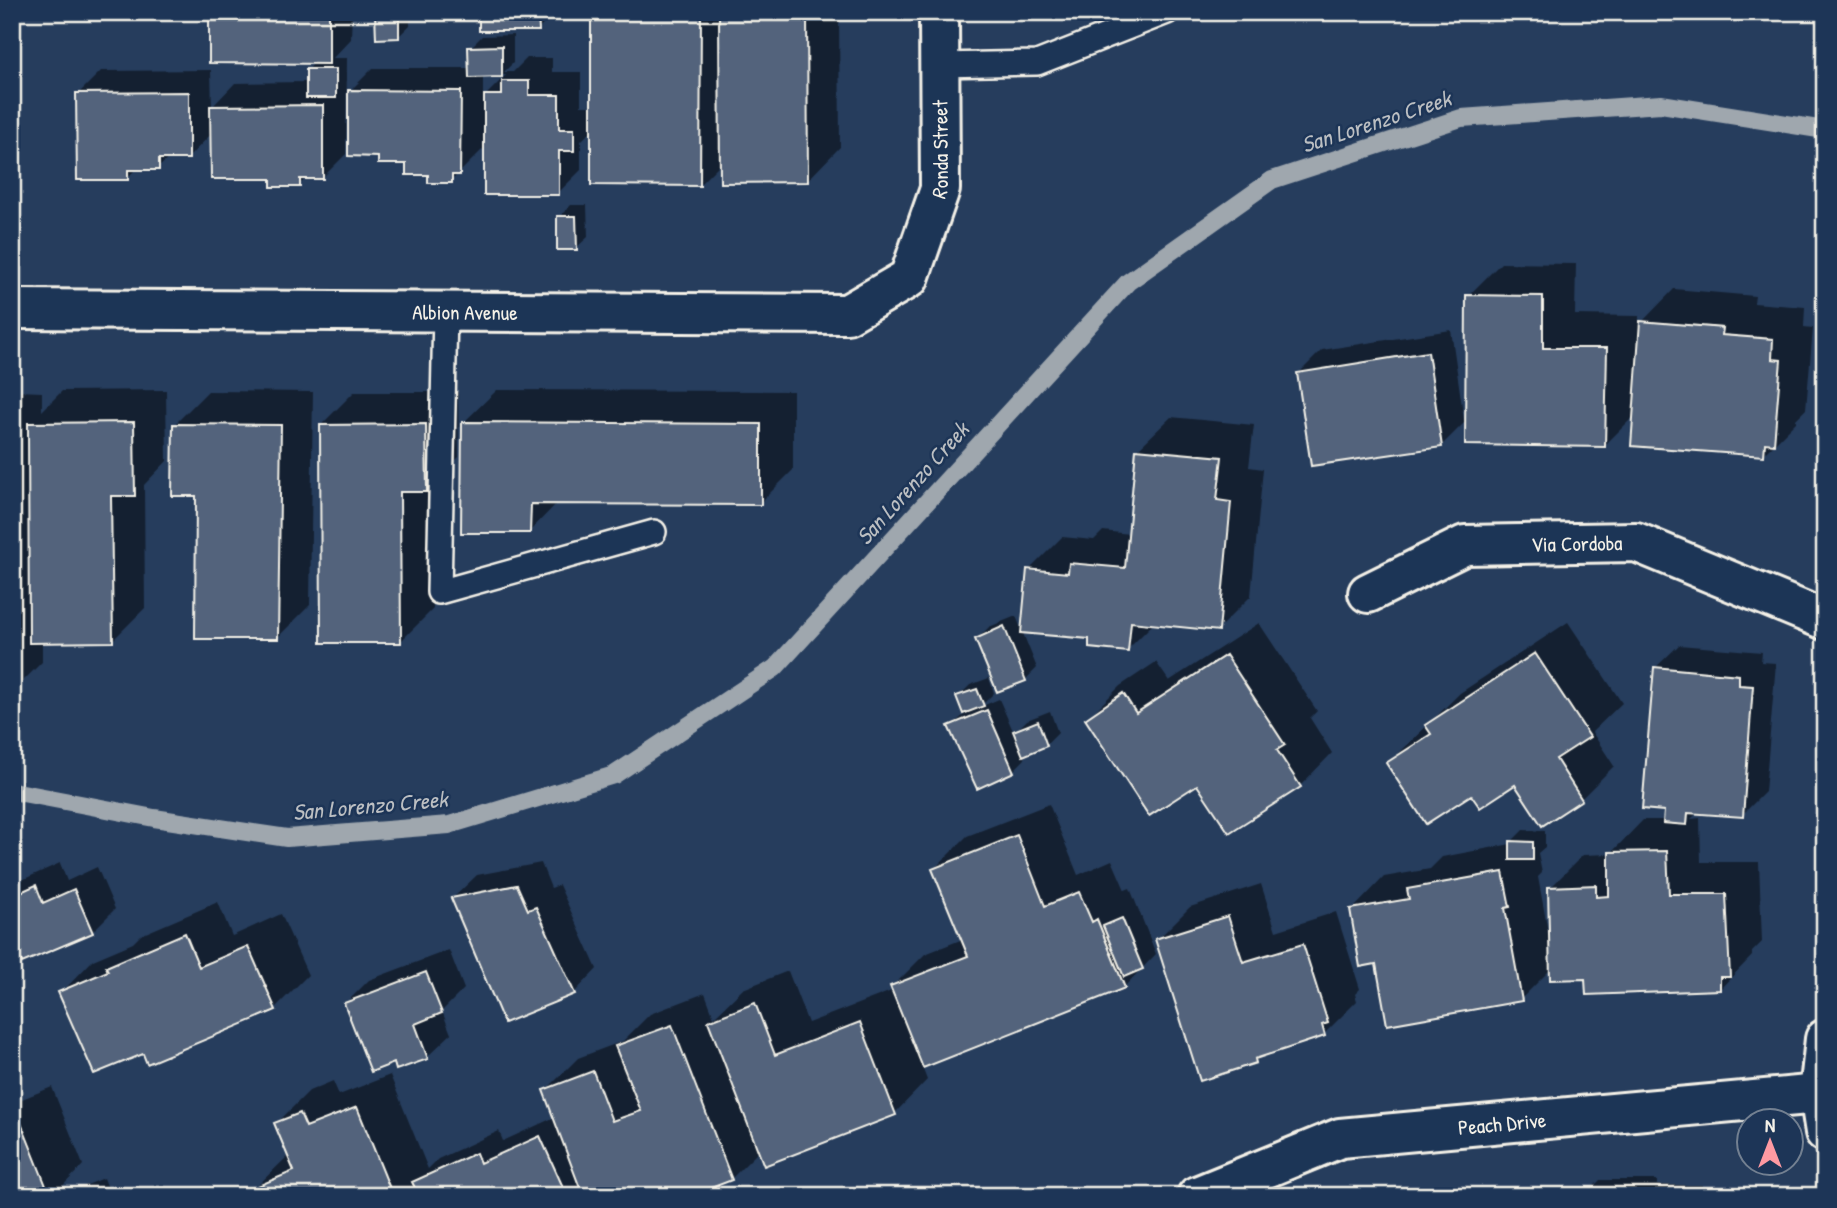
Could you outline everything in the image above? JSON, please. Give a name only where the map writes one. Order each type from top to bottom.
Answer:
[{"type":"street","name":"Ronda Street","points":[[909,278],[940,190],[939,12]]},
{"type":"street","name":"Albion Avenue","points":[[12,309],[846,314],[909,278]]},
{"type":"street","name":"Via Cordoba","points":[[1368,593],[1465,545],[1636,542],[1825,620]]},
{"type":"street","points":[[1825,1039],[1819,1094],[1825,1132]]},
{"type":"street","name":"Peach Drive","points":[[1197,1196],[1340,1138],[1819,1094]]},
{"type":"lane","points":[[939,65],[1037,63],[1167,12]]},
{"type":"lane","points":[[445,312],[439,592],[654,532]]},
{"type":"building","points":[[209,12],[329,12],[329,64],[209,63]]},
{"type":"building","points":[[375,12],[399,12],[399,38],[376,39]]},
{"type":"building","points":[[479,12],[538,12],[539,31],[479,31]]},
{"type":"building","points":[[591,12],[701,12],[700,186],[591,185]]},
{"type":"building","points":[[719,12],[807,12],[808,182],[720,183]]},
{"type":"building","points":[[502,46],[502,77],[469,78],[468,47]]},
{"type":"building","points":[[306,69],[336,69],[336,98],[306,98]]},
{"type":"building","points":[[502,81],[529,81],[529,95],[559,95],[559,129],[574,129],[574,151],[559,151],[559,195],[484,195],[484,95],[502,95]]},
{"type":"building","points":[[348,90],[461,91],[460,175],[452,175],[452,183],[428,183],[428,175],[406,175],[406,164],[378,164],[378,157],[348,156]]},
{"type":"building","points":[[189,92],[189,159],[159,159],[159,170],[128,170],[128,180],[77,180],[76,93]]},
{"type":"building","points":[[323,105],[323,179],[300,179],[300,187],[271,187],[271,179],[211,179],[210,106]]},
{"type":"building","points":[[557,216],[576,216],[577,250],[557,250]]},
{"type":"building","points":[[1466,295],[1543,296],[1543,348],[1607,348],[1605,447],[1465,445]]},
{"type":"building","points":[[1640,321],[1723,328],[1722,335],[1773,339],[1772,359],[1781,360],[1774,444],[1765,443],[1764,456],[1631,446]]},
{"type":"building","points":[[1428,352],[1442,447],[1311,466],[1297,373]]},
{"type":"building","points":[[134,422],[135,496],[111,496],[113,642],[29,643],[28,423]]},
{"type":"building","points":[[462,422],[761,424],[761,505],[531,504],[530,533],[461,533]]},
{"type":"building","points":[[173,424],[281,425],[278,639],[195,639],[196,496],[172,496]]},
{"type":"building","points":[[426,424],[427,492],[400,492],[401,643],[321,643],[320,425]]},
{"type":"building","points":[[1136,449],[1222,457],[1217,500],[1231,502],[1219,631],[1131,622],[1128,652],[1089,648],[1089,639],[1021,633],[1027,569],[1068,573],[1069,563],[1125,568]]},
{"type":"building","points":[[1004,626],[1026,681],[997,692],[975,639]]},
{"type":"building","points":[[1535,653],[1590,737],[1556,759],[1582,800],[1542,826],[1515,785],[1480,808],[1471,795],[1426,824],[1386,763],[1431,734],[1425,725]]},
{"type":"building","points":[[1226,655],[1285,745],[1277,750],[1301,787],[1229,833],[1197,785],[1149,816],[1085,719],[1123,693],[1136,713]]},
{"type":"building","points":[[1654,667],[1739,675],[1739,685],[1753,686],[1743,817],[1688,813],[1687,825],[1663,823],[1664,811],[1642,809]]},
{"type":"building","points":[[977,689],[984,706],[963,714],[956,696]]},
{"type":"building","points":[[987,710],[1014,772],[977,789],[948,726]]},
{"type":"building","points":[[1038,721],[1047,746],[1023,756],[1013,731]]},
{"type":"building","points":[[1017,835],[1045,906],[1079,892],[1092,922],[1097,919],[1125,988],[923,1068],[890,986],[968,956],[932,869]]},
{"type":"building","points":[[1510,841],[1533,842],[1533,860],[1510,860]]},
{"type":"building","points":[[1667,851],[1669,894],[1726,894],[1730,977],[1720,977],[1720,990],[1586,995],[1585,979],[1550,980],[1548,887],[1596,885],[1596,897],[1609,896],[1609,852]]},
{"type":"building","points":[[1503,872],[1510,907],[1505,908],[1522,1001],[1387,1025],[1376,964],[1360,967],[1350,909],[1409,899],[1407,889]]},
{"type":"building","points":[[36,885],[43,903],[74,889],[93,933],[22,963],[12,939],[12,896]]},
{"type":"building","points":[[517,885],[528,910],[536,907],[575,994],[504,1023],[451,898]]},
{"type":"building","points":[[1228,916],[1243,962],[1303,944],[1328,1023],[1322,1025],[1325,1036],[1200,1081],[1155,939]]},
{"type":"building","points":[[1122,918],[1143,969],[1124,977],[1103,926]]},
{"type":"building","points":[[185,933],[199,967],[248,946],[276,1010],[147,1064],[143,1054],[94,1074],[58,992],[108,971],[106,967]]},
{"type":"building","points":[[426,972],[442,1013],[415,1024],[428,1059],[396,1070],[394,1063],[371,1072],[344,1003]]},
{"type":"building","points":[[755,1003],[775,1055],[860,1022],[896,1115],[764,1166],[708,1021]]},
{"type":"building","points":[[672,1025],[732,1180],[690,1196],[583,1196],[543,1090],[593,1071],[612,1121],[641,1111],[615,1046]]},
{"type":"building","points":[[357,1107],[393,1196],[256,1196],[253,1188],[294,1171],[274,1123],[300,1113],[306,1127]]},
{"type":"building","points":[[19,1118],[50,1196],[12,1196],[12,1121]]},
{"type":"building","points":[[540,1136],[567,1196],[419,1196],[412,1182],[476,1153],[480,1163]]},
{"type":"waterway","name":"San Lorenzo Creek","points":[[12,791],[154,818],[287,838],[449,825],[614,775],[775,668],[1128,282],[1272,180],[1461,118],[1661,104],[1825,130]]}]
